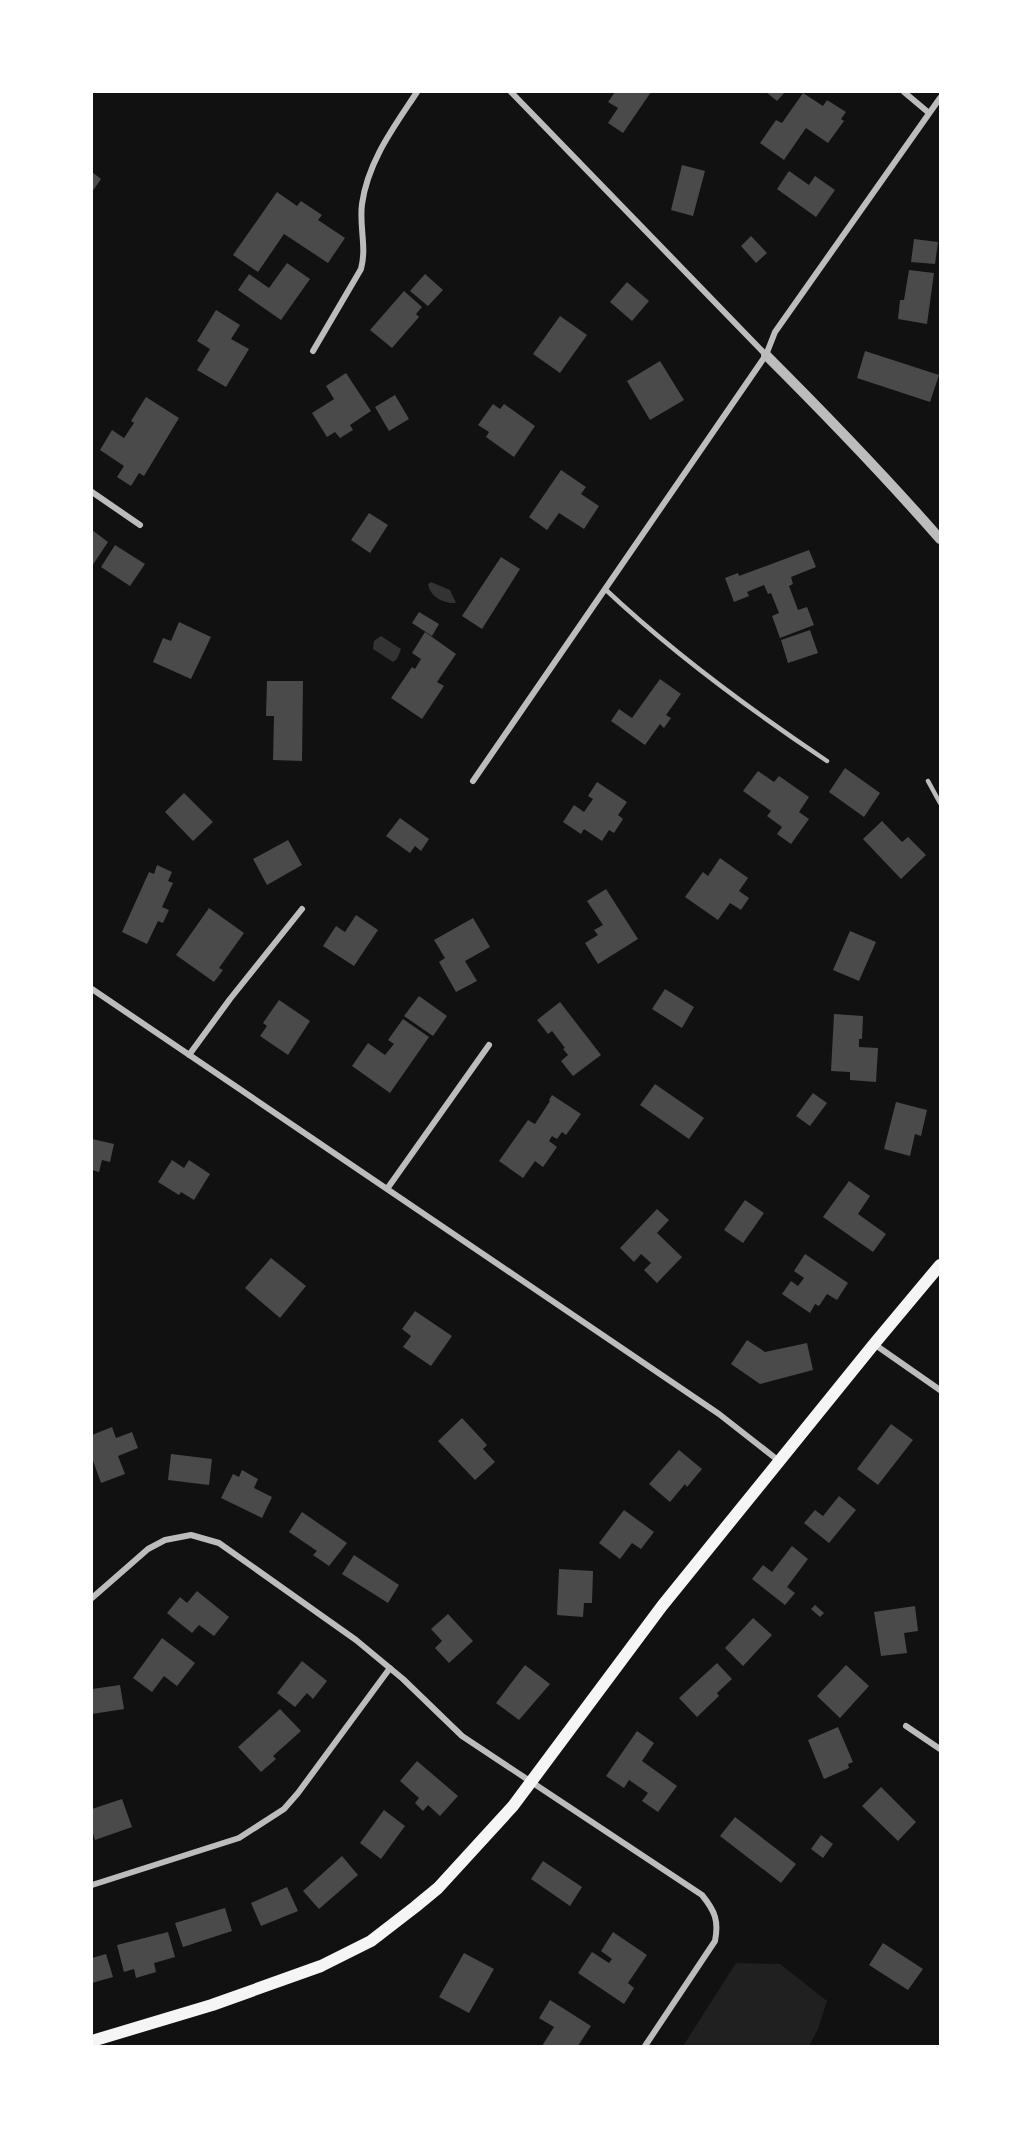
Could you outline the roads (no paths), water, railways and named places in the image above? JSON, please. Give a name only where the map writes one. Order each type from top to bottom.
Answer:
[{"type":"main road","points":[[92,2041],[212,2005],[293,1978],[321,1966],[370,1941],[438,1888],[513,1806],[662,1606],[940,1265]]},
{"type":"street","points":[[313,351],[361,269],[364,256],[361,219],[370,169],[417,92]]},
{"type":"street","points":[[511,92],[826,415],[940,539]]},
{"type":"street","points":[[904,92],[929,113]]},
{"type":"street","points":[[473,781],[766,355],[775,332],[940,98]]},
{"type":"street","points":[[92,492],[140,525]]},
{"type":"street","points":[[189,1055],[230,999],[302,909]]},
{"type":"street","points":[[92,988],[719,1414],[779,1461]]},
{"type":"street","points":[[387,1189],[489,1045]]},
{"type":"street","points":[[874,1344],[940,1390]]},
{"type":"street","points":[[92,1598],[147,1549],[165,1540],[191,1534],[219,1543],[306,1603],[390,1668],[462,1736],[702,1895],[712,1908],[717,1930],[715,1941],[645,2046]]},
{"type":"street","points":[[92,1885],[238,1838],[269,1820],[284,1809],[298,1793],[390,1668]]},
{"type":"street","points":[[906,1726],[940,1749]]},
{"type":"lane","points":[[605,589],[635,617],[752,711],[827,761]]},
{"type":"lane","points":[[928,781],[940,803]]}]
